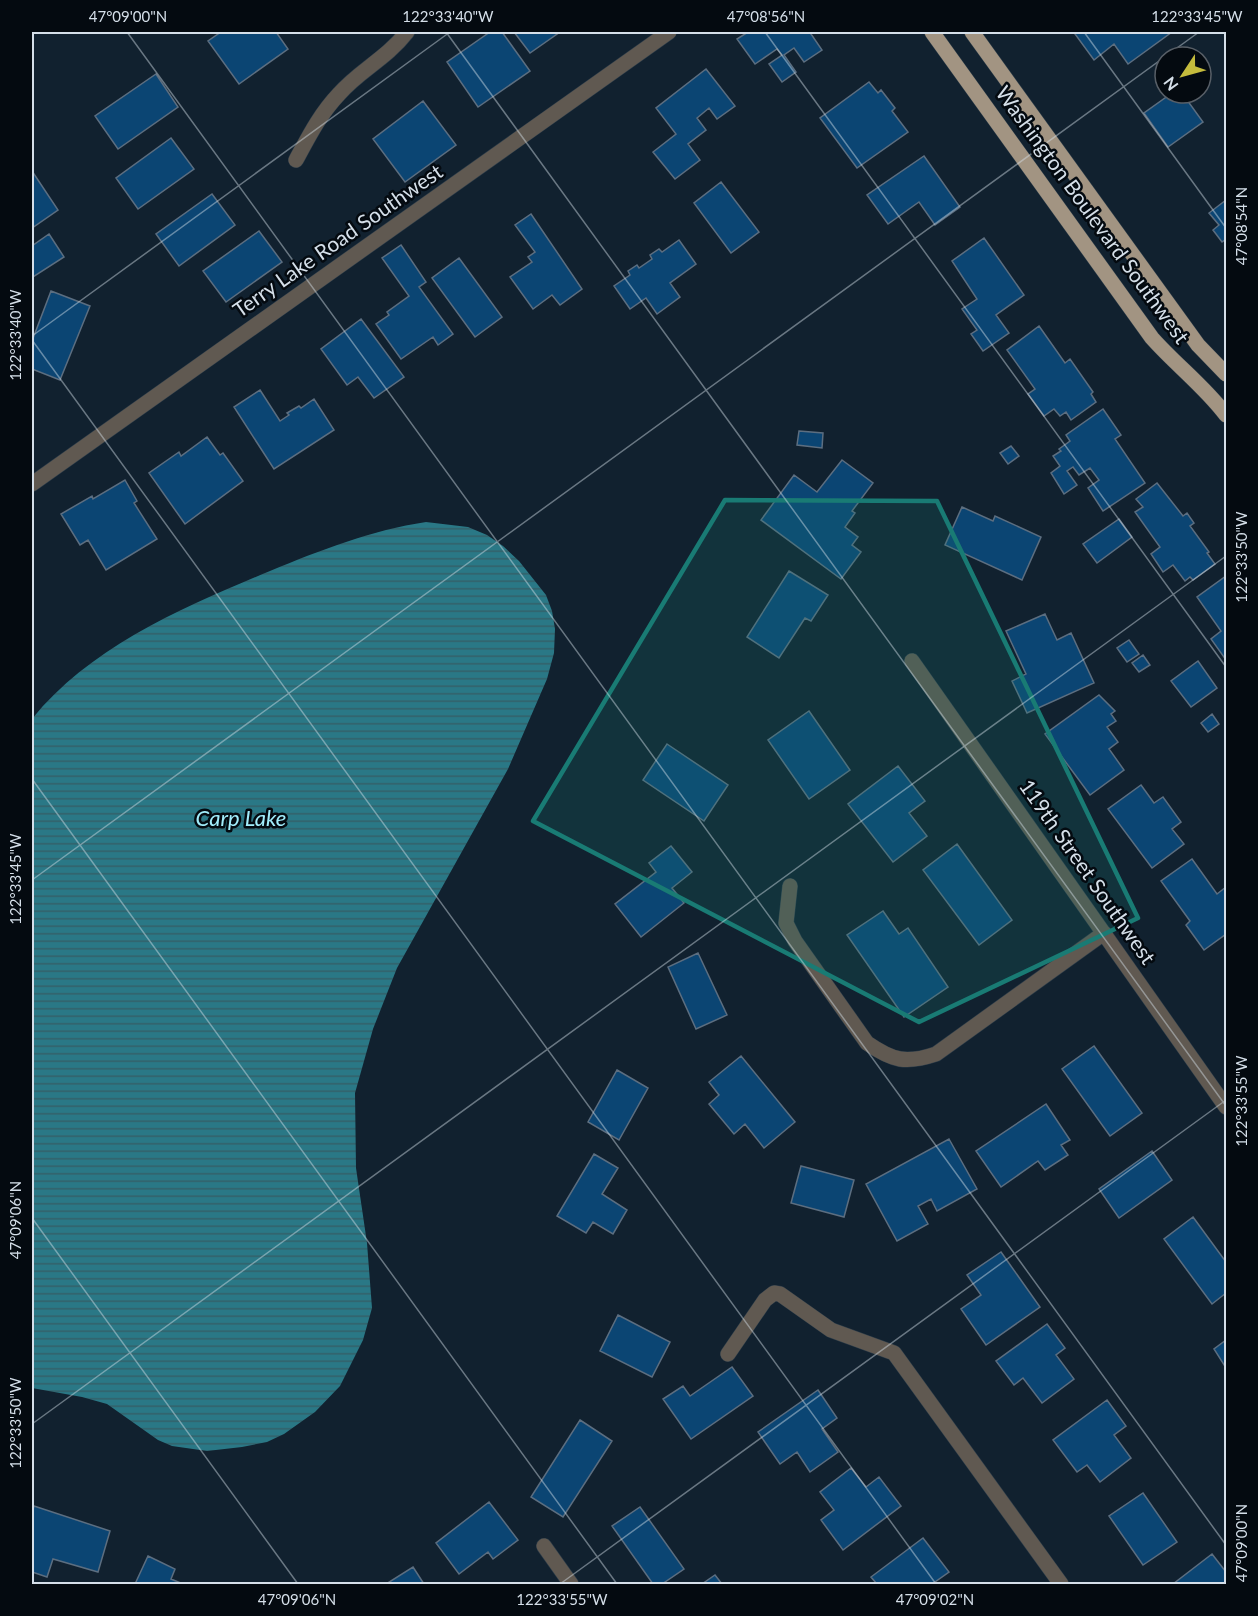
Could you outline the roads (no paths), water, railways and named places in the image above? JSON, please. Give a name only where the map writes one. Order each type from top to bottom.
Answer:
[{"type":"main road","name":"Washington Boulevard Southwest","points":[[932,32],[1152,338],[1213,398],[1227,415]]},
{"type":"main road","name":"Washington Boulevard Southwest","points":[[972,32],[1198,345],[1227,374]]},
{"type":"street","points":[[297,160],[318,118],[340,92],[394,48],[407,32]]},
{"type":"street","name":"Terry Lake Road Southwest","points":[[32,484],[669,32]]},
{"type":"street","name":"119th Street Southwest","points":[[912,662],[1227,1107]]},
{"type":"street","points":[[790,886],[786,923],[795,941],[867,1043],[883,1055],[897,1060],[917,1060],[936,1054],[1104,933]]},
{"type":"street","points":[[728,1354],[765,1300],[774,1293],[780,1294],[831,1330],[894,1353],[1061,1584]]},
{"type":"street","points":[[543,1546],[571,1584]]},
{"type":"water","name":"Carp Lake","points":[[426,522],[468,527],[487,535],[519,561],[546,595],[555,629],[554,653],[547,679],[508,769],[397,968],[373,1029],[355,1093],[356,1168],[367,1243],[372,1308],[363,1340],[340,1386],[315,1412],[284,1434],[267,1442],[207,1451],[172,1446],[158,1440],[107,1404],[32,1388],[32,719],[82,670],[111,649],[173,614],[238,584],[328,548],[366,535]]}]
